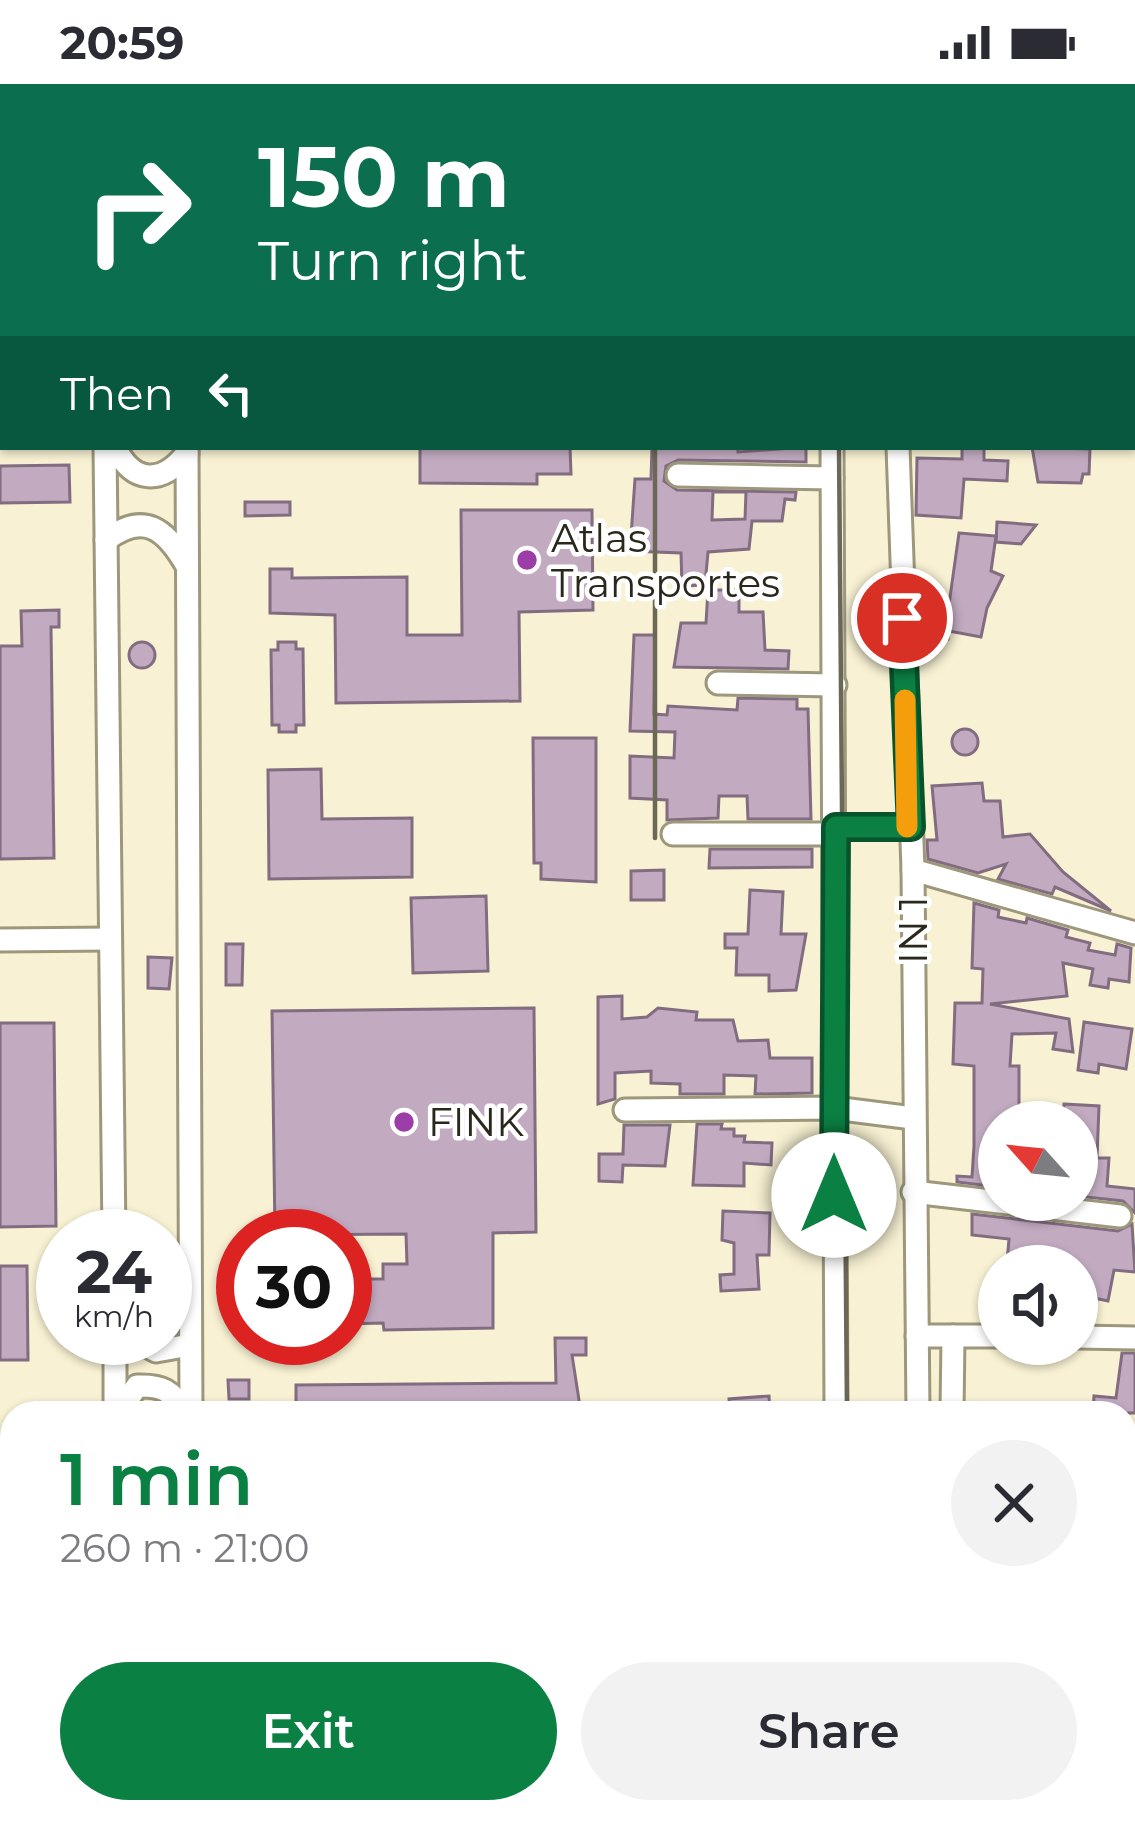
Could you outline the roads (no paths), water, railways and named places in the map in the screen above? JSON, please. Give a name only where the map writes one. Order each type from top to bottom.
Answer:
[{"type":"street","points":[[105,450],[114,1209]]},
{"type":"street","points":[[117,450],[125,466],[150,478],[173,470],[187,450]]},
{"type":"street","points":[[187,450],[188,1209]]},
{"type":"street","points":[[832,450],[836,1401]]},
{"type":"street","name":"IN 1","points":[[898,450],[913,870],[918,1401]]},
{"type":"street","points":[[678,476],[832,478]]},
{"type":"street","points":[[106,540],[134,524],[152,524],[166,534],[187,566]]},
{"type":"street","points":[[718,683],[835,685]]},
{"type":"street","points":[[674,834],[911,827]]},
{"type":"street","points":[[913,870],[1135,932]]},
{"type":"street","points":[[0,940],[110,939]]},
{"type":"street","points":[[625,1109],[834,1108],[913,1118]]},
{"type":"street","points":[[913,1192],[1120,1216]]},
{"type":"street","points":[[917,1336],[978,1336]]},
{"type":"street","points":[[952,1401],[953,1336]]},
{"type":"street","points":[[1098,1337],[1135,1338]]},
{"type":"street","points":[[116,1365],[117,1401]]},
{"type":"street","points":[[188,1401],[189,1365]]},
{"type":"street","points":[[126,1401],[136,1387],[155,1385],[179,1401]]},
{"type":"railway","points":[[655,450],[655,838]]},
{"type":"railway","points":[[839,450],[847,1401]]},
{"type":"place","name":"Atlas Transportes","points":[[527,560]]},
{"type":"place","name":"FINK","points":[[404,1122]]}]
